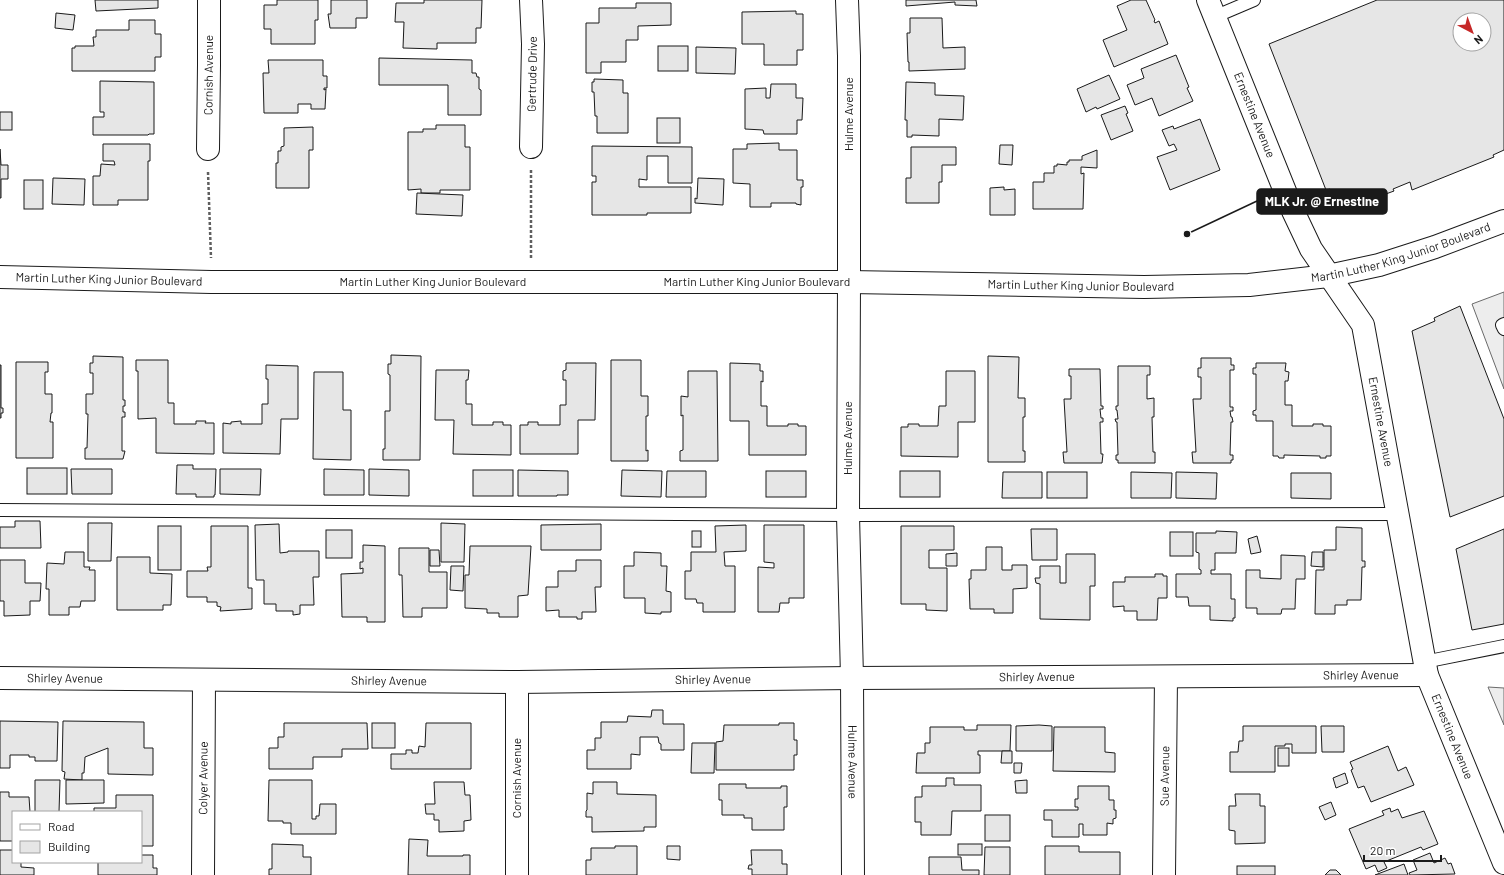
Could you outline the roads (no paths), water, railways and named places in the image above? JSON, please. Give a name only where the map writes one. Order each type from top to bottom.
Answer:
[{"type":"street","name":"Cornish Avenue","points":[[208,149],[209,0]]},
{"type":"street","name":"Gertrude Drive","points":[[531,0],[533,44],[531,147]]},
{"type":"street","name":"Hulme Avenue","points":[[847,0],[849,56],[848,515],[852,678],[853,875]]},
{"type":"street","name":"Ernestine Avenue","points":[[1211,8],[1293,211],[1311,249],[1328,276],[1363,325],[1426,669],[1504,863]]},
{"type":"street","name":"Martin Luther King Junior Boulevard","points":[[0,276],[211,282],[849,282],[1158,287],[1249,285],[1328,276],[1379,265],[1435,247],[1504,221]]},
{"type":"street","name":"Shirley Avenue","points":[[0,678],[517,682],[852,678],[1166,677],[1426,669]]},
{"type":"street","name":"Sue Avenue","points":[[1164,875],[1166,677]]},
{"type":"street","name":"Colyer Avenue","points":[[203,875],[204,680]]},
{"type":"street","name":"Cornish Avenue","points":[[517,682],[517,875]]},
{"type":"lane","points":[[1211,8],[1254,0]]},
{"type":"lane","points":[[1504,324],[1502,325],[1504,329]]},
{"type":"lane","points":[[0,510],[848,515],[1398,514]]},
{"type":"lane","points":[[1426,669],[1504,646]]},
{"type":"place","name":"MLK Jr. @ Ernestine","points":[[1187,234]]}]
